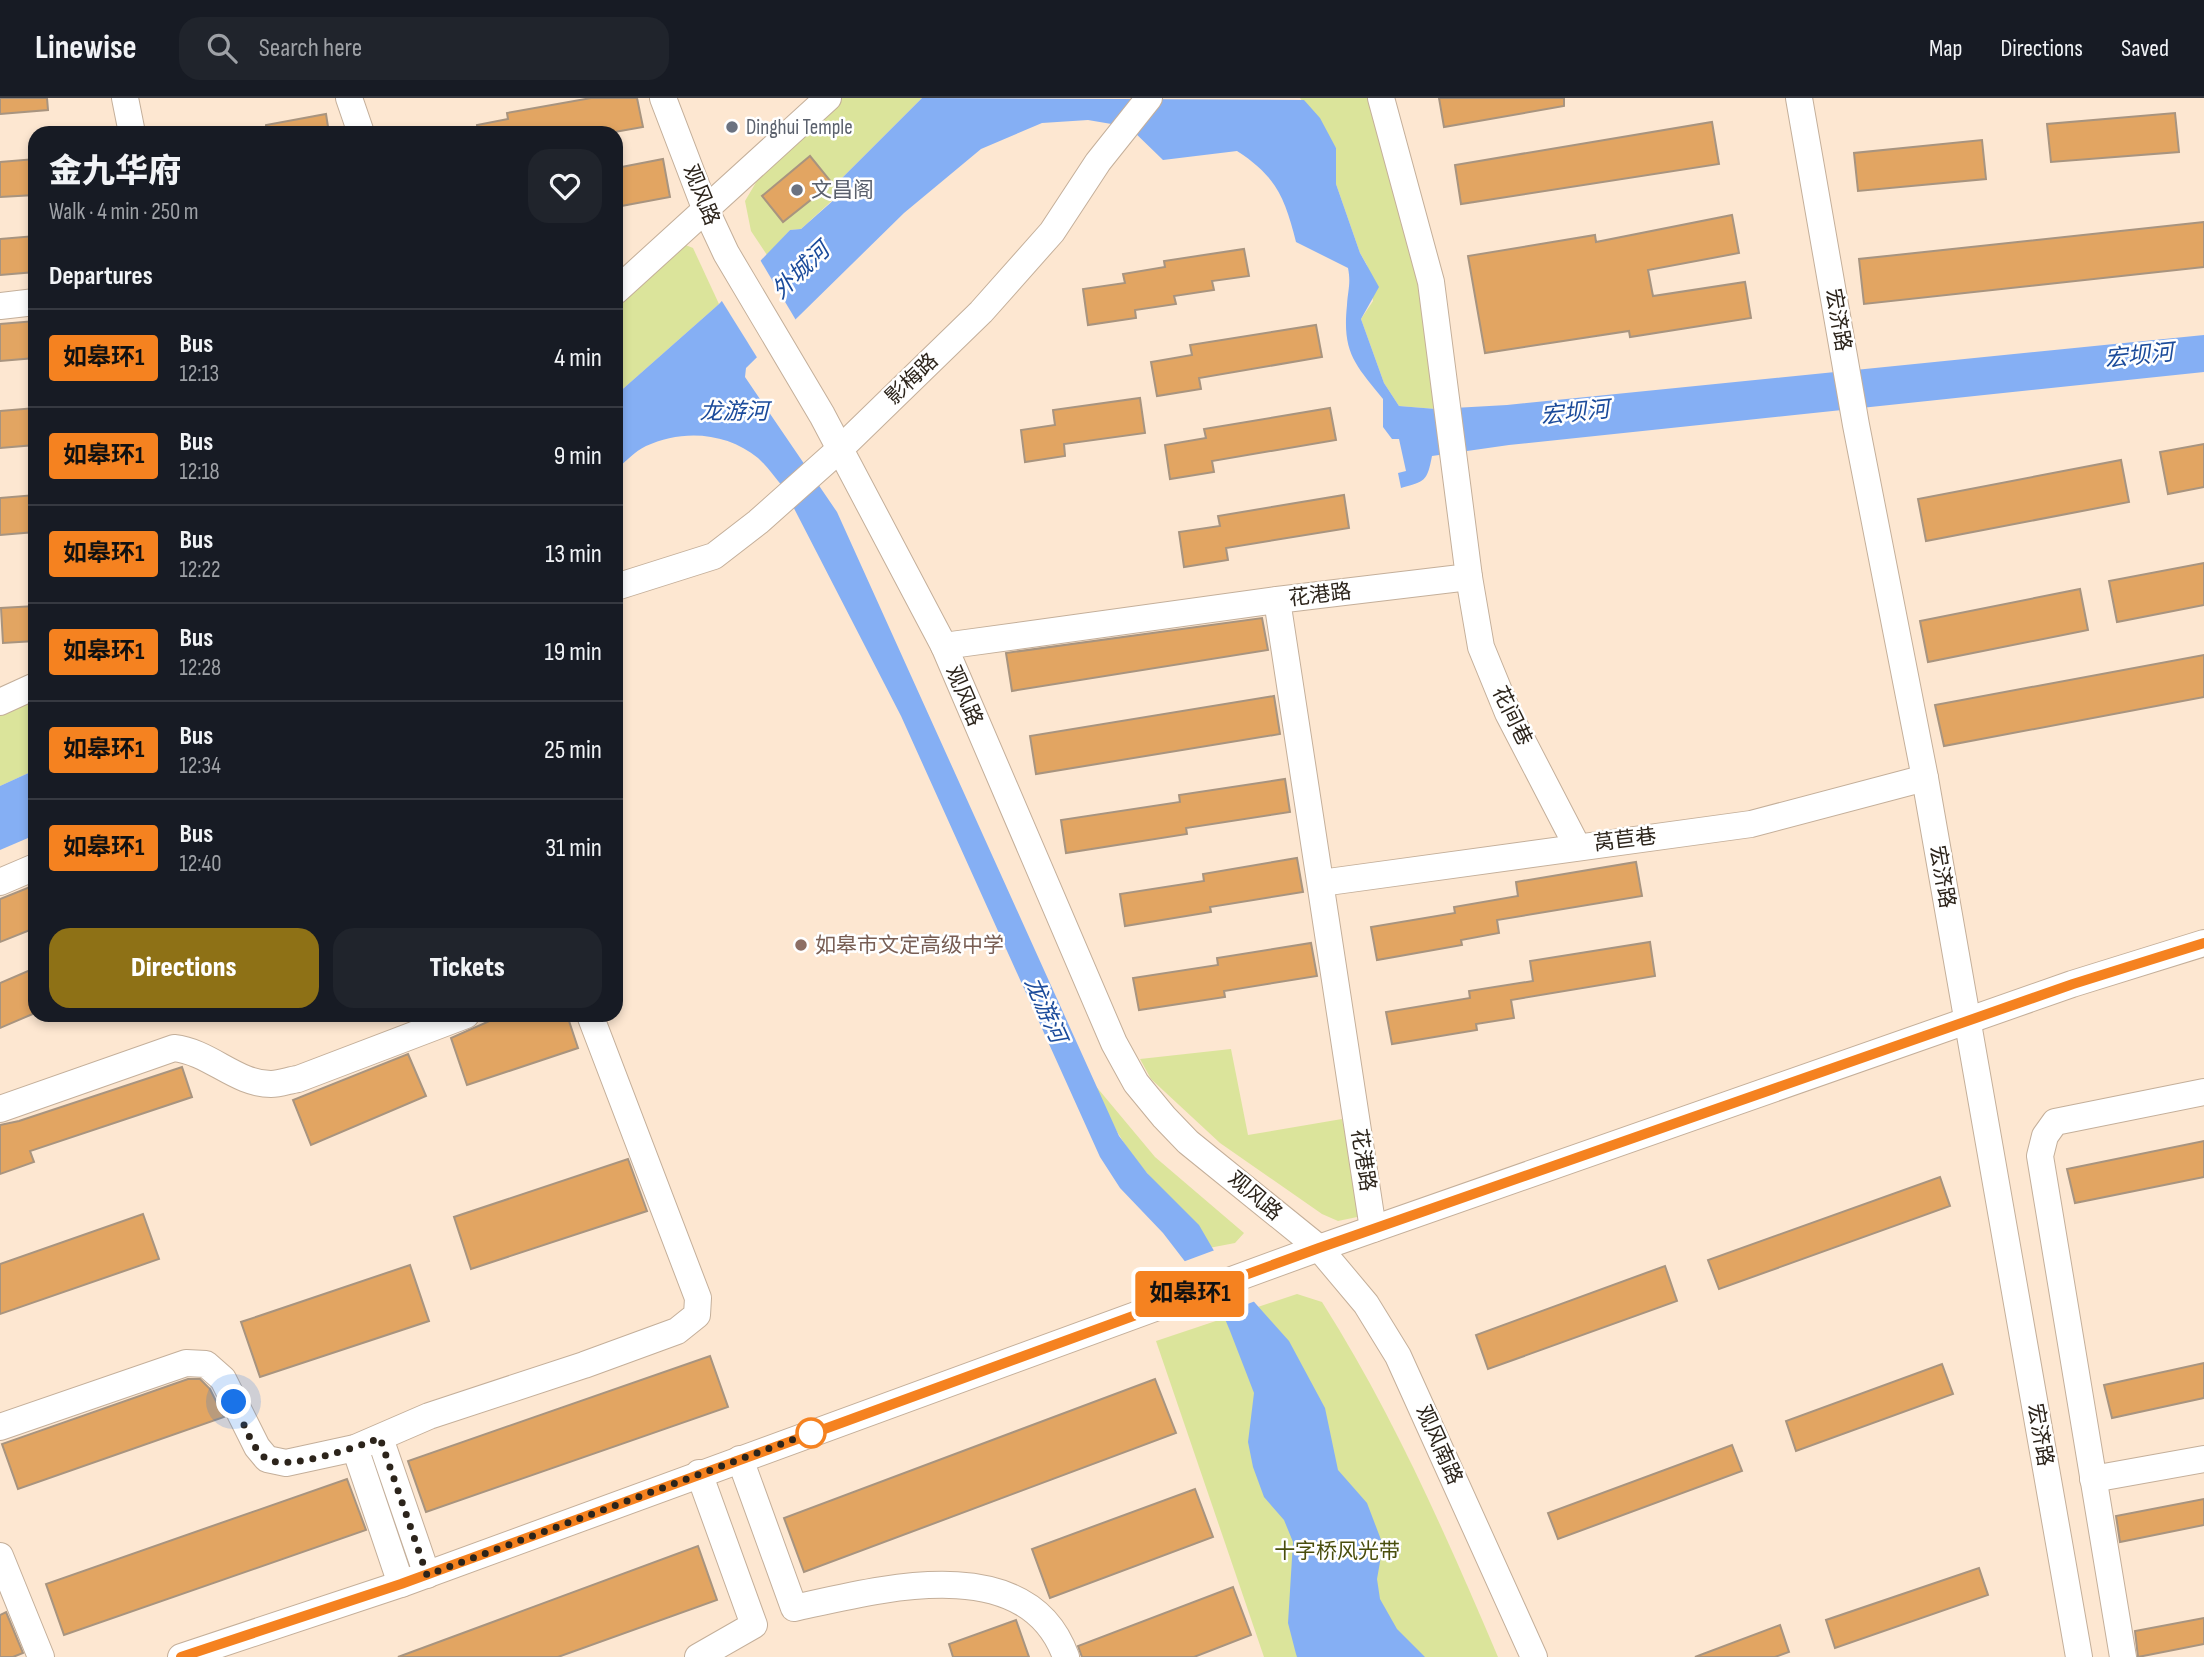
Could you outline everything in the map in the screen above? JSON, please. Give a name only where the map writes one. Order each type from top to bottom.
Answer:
[{"type":"street","points":[[125,98],[131,126]]},
{"type":"street","points":[[349,98],[359,126]]},
{"type":"street","name":"观风路","points":[[663,98],[705,208],[726,253],[840,449],[944,646],[1108,1032],[1136,1083],[1188,1142],[1319,1248]]},
{"type":"street","points":[[623,284],[828,98]]},
{"type":"street","name":"影梅路","points":[[623,585],[714,556],[758,522],[840,449],[981,312],[1052,232],[1098,162],[1149,98]]},
{"type":"street","points":[[1381,98],[1431,282],[1469,577]]},
{"type":"street","name":"宏济路","points":[[1799,98],[1856,425],[1925,778],[2079,1657]]},
{"type":"street","points":[[0,306],[28,303]]},
{"type":"street","name":"花港路","points":[[1374,1229],[1277,600],[1469,577]]},
{"type":"street","name":"花间巷","points":[[1469,577],[1481,646],[1508,713],[1577,846]]},
{"type":"street","points":[[944,646],[1277,600]]},
{"type":"street","points":[[0,702],[28,689]]},
{"type":"street","name":"莴苣巷","points":[[1321,883],[1751,824],[1925,778]]},
{"type":"street","points":[[0,882],[28,870]]},
{"type":"street","points":[[181,1657],[427,1575],[699,1473],[1319,1248],[2073,984],[2204,943]]},
{"type":"street","points":[[0,1109],[174,1048],[194,1050],[237,1075],[270,1084],[298,1079],[448,1022]]},
{"type":"street","points":[[0,1427],[186,1363],[206,1364],[223,1379],[257,1447],[267,1459],[286,1463],[355,1448],[429,1416],[677,1331],[697,1314],[698,1298],[593,1022]]},
{"type":"street","points":[[2123,1657],[2041,1176],[2040,1156],[2045,1136],[2055,1122],[2204,1092]]},
{"type":"street","name":"观风南路","points":[[1319,1248],[1353,1286],[1398,1356],[1534,1657]]},
{"type":"street","points":[[380,1438],[427,1575]]},
{"type":"street","points":[[355,1448],[401,1584]]},
{"type":"street","points":[[740,1459],[794,1608]]},
{"type":"street","points":[[2093,1479],[2204,1459]]},
{"type":"street","points":[[699,1473],[754,1625]]},
{"type":"street","points":[[0,1556],[41,1657]]},
{"type":"street","points":[[698,1657],[754,1625],[794,1608],[898,1587],[951,1585],[987,1589],[1025,1602],[1061,1643],[1066,1657]]},
{"type":"green space","points":[[841,98],[922,98],[839,181],[836,197],[801,229],[790,230],[767,255],[751,231],[745,201],[761,174]]},
{"type":"green space","points":[[1300,98],[1375,98],[1424,293],[1436,409],[1399,406],[1384,383],[1361,319],[1373,301],[1367,265],[1360,253],[1336,184],[1336,148]]},
{"type":"green space","points":[[678,242],[693,248],[719,304],[623,389],[623,295]]},
{"type":"green space","points":[[28,699],[28,773],[0,786],[0,712]]},
{"type":"green space","points":[[1231,1049],[1248,1135],[1342,1119],[1362,1216],[1338,1221],[1322,1214],[1220,1143],[1151,1079],[1140,1059]]},
{"type":"green space","points":[[1094,1084],[1155,1157],[1244,1233],[1235,1243],[1209,1248],[1189,1217],[1131,1153],[1110,1120]]},
{"type":"green space","name":"十字桥风光带","points":[[1297,1294],[1322,1302],[1348,1344],[1395,1431],[1498,1657],[1264,1657],[1156,1341]]},
{"type":"water","points":[[922,98],[1304,100],[1320,118],[1336,148],[1336,184],[1360,253],[1379,287],[1361,319],[1384,383],[1399,406],[1436,409],[1507,405],[2204,335],[2204,372],[1509,445],[1432,456],[1424,479],[1401,488],[1398,473],[1406,471],[1399,439],[1392,439],[1383,427],[1383,399],[1358,367],[1349,347],[1346,321],[1348,268],[1296,242],[1288,213],[1277,189],[1261,170],[1237,151],[1163,160],[1129,127],[1088,120],[1042,123],[981,149],[904,213],[746,368],[745,377],[837,512],[1119,1136],[1147,1173],[1199,1225],[1224,1268],[1289,1341],[1325,1408],[1338,1470],[1367,1503],[1383,1545],[1377,1579],[1380,1599],[1397,1629],[1425,1657],[1297,1657],[1288,1623],[1293,1542],[1284,1520],[1264,1497],[1253,1467],[1248,1442],[1254,1393],[1220,1307],[1163,1233],[1120,1188],[1100,1157],[901,716],[783,487],[761,461],[746,449],[718,438],[689,435],[674,437],[646,446],[623,464],[623,389],[719,304],[790,230],[801,229],[836,198],[839,181]]},
{"type":"water","points":[[28,773],[28,838],[0,850],[0,786]]},
{"type":"pier","points":[[759,258],[797,322],[758,359],[720,298]]},
{"type":"pier","points":[[1215,1250],[1258,1300],[1219,1315],[1203,1289],[1180,1263]]},
{"type":"building","points":[[0,98],[47,98],[48,110],[0,114]]},
{"type":"building","points":[[591,98],[637,98],[643,127],[623,131],[623,126],[477,126],[508,119],[507,113]]},
{"type":"building","points":[[1439,98],[1564,98],[1564,106],[1444,127]]},
{"type":"building","points":[[2175,113],[2179,152],[2051,162],[2047,124]]},
{"type":"building","points":[[326,114],[328,126],[266,126]]},
{"type":"building","points":[[1712,122],[1719,164],[1461,204],[1455,165]]},
{"type":"building","points":[[1982,140],[1986,179],[1858,191],[1854,153]]},
{"type":"building","name":"文昌阁","points":[[810,156],[832,183],[783,222],[762,196]]},
{"type":"building","points":[[663,159],[670,197],[623,206],[623,167]]},
{"type":"building","points":[[28,160],[28,195],[0,197],[0,162]]},
{"type":"building","points":[[1732,215],[1739,253],[1648,270],[1653,296],[1745,282],[1751,318],[1630,337],[1629,331],[1485,353],[1468,256],[1595,235],[1596,242]]},
{"type":"building","points":[[2204,222],[2204,267],[1864,304],[1859,259]]},
{"type":"building","points":[[28,237],[28,273],[0,275],[0,239]]},
{"type":"building","points":[[1244,249],[1249,276],[1212,281],[1214,290],[1174,296],[1176,304],[1135,310],[1136,318],[1088,325],[1083,289],[1125,283],[1123,274],[1165,267],[1164,261]]},
{"type":"building","points":[[28,322],[28,359],[0,361],[0,324]]},
{"type":"building","points":[[1316,325],[1322,357],[1199,378],[1201,389],[1157,396],[1151,362],[1192,355],[1190,345]]},
{"type":"building","points":[[1140,398],[1145,433],[1064,444],[1065,456],[1025,462],[1021,430],[1055,425],[1053,410]]},
{"type":"building","points":[[1330,408],[1336,440],[1212,461],[1214,472],[1170,479],[1165,445],[1206,438],[1204,429]]},
{"type":"building","points":[[28,409],[28,446],[0,448],[0,411]]},
{"type":"building","points":[[2204,444],[2204,487],[2168,494],[2160,452]]},
{"type":"building","points":[[2121,460],[2129,502],[1926,541],[1918,499]]},
{"type":"building","points":[[1344,495],[1349,528],[1226,548],[1228,560],[1184,567],[1179,532],[1220,526],[1218,516]]},
{"type":"building","points":[[28,496],[28,533],[0,535],[0,498]]},
{"type":"building","points":[[2204,563],[2204,605],[2117,622],[2109,581]]},
{"type":"building","points":[[2080,589],[2088,630],[1928,662],[1920,621]]},
{"type":"building","points":[[28,606],[28,641],[3,643],[1,608]]},
{"type":"building","points":[[1262,618],[1268,650],[1012,691],[1006,653]]},
{"type":"building","points":[[2204,655],[2204,697],[1944,746],[1935,705]]},
{"type":"building","points":[[1274,696],[1280,734],[1036,774],[1030,736]]},
{"type":"building","points":[[1285,779],[1290,812],[1186,828],[1187,834],[1066,853],[1061,820],[1180,802],[1179,795]]},
{"type":"building","points":[[1297,858],[1303,892],[1210,907],[1211,912],[1125,926],[1120,894],[1204,881],[1203,874]]},
{"type":"building","points":[[1636,862],[1642,896],[1497,920],[1499,933],[1461,940],[1462,945],[1377,960],[1371,927],[1455,913],[1454,907],[1518,896],[1516,882]]},
{"type":"building","points":[[28,888],[28,931],[0,942],[0,899]]},
{"type":"building","points":[[1650,942],[1655,976],[1511,1000],[1514,1018],[1476,1024],[1477,1030],[1392,1044],[1386,1012],[1470,998],[1469,991],[1533,981],[1530,961]]},
{"type":"building","points":[[1311,943],[1317,976],[1224,991],[1225,997],[1139,1010],[1133,978],[1218,965],[1217,958]]},
{"type":"building","points":[[28,971],[28,1016],[0,1028],[0,983]]},
{"type":"building","points":[[487,1022],[569,1022],[578,1048],[467,1085],[451,1038]]},
{"type":"building","points":[[408,1054],[426,1096],[311,1145],[293,1100]]},
{"type":"building","points":[[182,1067],[192,1097],[30,1151],[34,1162],[0,1174],[0,1125]]},
{"type":"building","points":[[2204,1141],[2204,1177],[2075,1203],[2067,1169]]},
{"type":"building","points":[[628,1159],[647,1211],[471,1269],[454,1217]]},
{"type":"building","points":[[1940,1177],[1950,1206],[1719,1289],[1708,1260]]},
{"type":"building","points":[[143,1214],[159,1259],[0,1314],[0,1264]]},
{"type":"building","points":[[410,1265],[429,1321],[260,1377],[241,1322]]},
{"type":"building","points":[[1665,1266],[1677,1301],[1488,1369],[1476,1335]]},
{"type":"building","points":[[710,1356],[728,1407],[426,1512],[408,1461]]},
{"type":"building","points":[[2204,1363],[2204,1398],[2112,1418],[2104,1385]]},
{"type":"building","points":[[1942,1364],[1953,1394],[1796,1451],[1786,1421]]},
{"type":"building","points":[[188,1379],[200,1379],[210,1389],[224,1417],[18,1489],[2,1444]]},
{"type":"building","points":[[1155,1379],[1176,1433],[804,1572],[784,1518]]},
{"type":"building","points":[[1732,1445],[1742,1471],[1558,1539],[1548,1513]]},
{"type":"building","points":[[347,1479],[366,1530],[64,1635],[46,1584]]},
{"type":"building","points":[[1195,1489],[1213,1537],[1050,1598],[1032,1549]]},
{"type":"building","points":[[2204,1499],[2204,1525],[2120,1542],[2116,1516]]},
{"type":"building","points":[[698,1546],[717,1600],[558,1657],[398,1657]]},
{"type":"building","points":[[1979,1568],[1988,1595],[1835,1648],[1826,1620]]},
{"type":"building","points":[[1233,1587],[1251,1635],[1194,1657],[1082,1657],[1078,1646]]},
{"type":"building","points":[[6,1612],[23,1653],[13,1657],[0,1657],[0,1615]]},
{"type":"building","points":[[2204,1618],[2204,1644],[2138,1657],[2135,1631]]},
{"type":"building","points":[[1016,1620],[1029,1657],[953,1657],[949,1644]]},
{"type":"building","points":[[1780,1625],[1789,1652],[1775,1657],[1695,1657]]},
{"type":"bus line","name":"如皋环1","points":[[181,1657],[401,1584],[1319,1248],[2073,984],[2204,943]]},
{"type":"place","name":"Dinghui Temple","points":[[732,127]]},
{"type":"place","name":"文昌阁","points":[[797,190]]},
{"type":"place","name":"如皋市文定高级中学","points":[[801,945]]},
{"type":"route","points":[[234,1402],[257,1447],[267,1459],[286,1463],[355,1448],[380,1438],[427,1575],[813,1432],[811,1433]]},
{"type":"water label","name":"外城河","points":[[801,271]]},
{"type":"water label","name":"宏坝河","points":[[2139,356]]},
{"type":"water label","name":"龙游河","points":[[734,412]]},
{"type":"water label","name":"宏坝河","points":[[1575,413]]},
{"type":"water label","name":"龙游河","points":[[1045,1010]]}]
